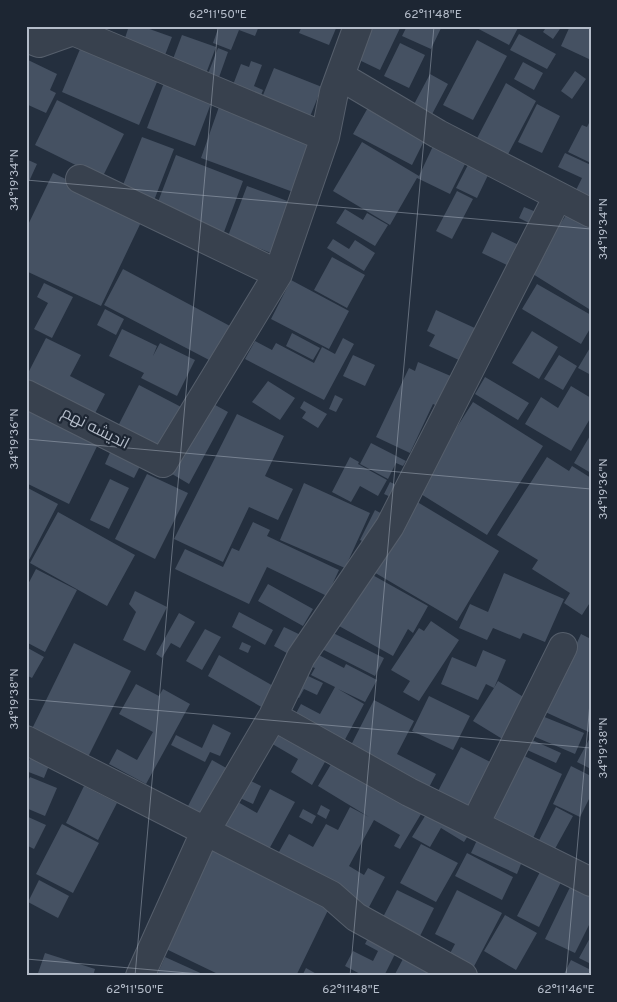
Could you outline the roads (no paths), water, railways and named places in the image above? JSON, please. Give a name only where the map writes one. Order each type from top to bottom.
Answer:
[{"type":"street","points":[[80,179],[278,274],[325,137],[334,92],[358,26]]},
{"type":"street","points":[[26,38],[38,42],[74,28],[325,137]]},
{"type":"street","points":[[340,76],[438,134],[591,213]]},
{"type":"street","points":[[140,976],[205,832],[273,716],[301,657],[390,526],[558,196]]},
{"type":"street","name":"اندیشه نهم","points":[[26,394],[163,463],[278,274]]},
{"type":"street","points":[[474,824],[563,647]]},
{"type":"street","points":[[273,716],[409,792],[591,882]]},
{"type":"street","points":[[26,740],[331,895],[356,917],[463,976]]}]
